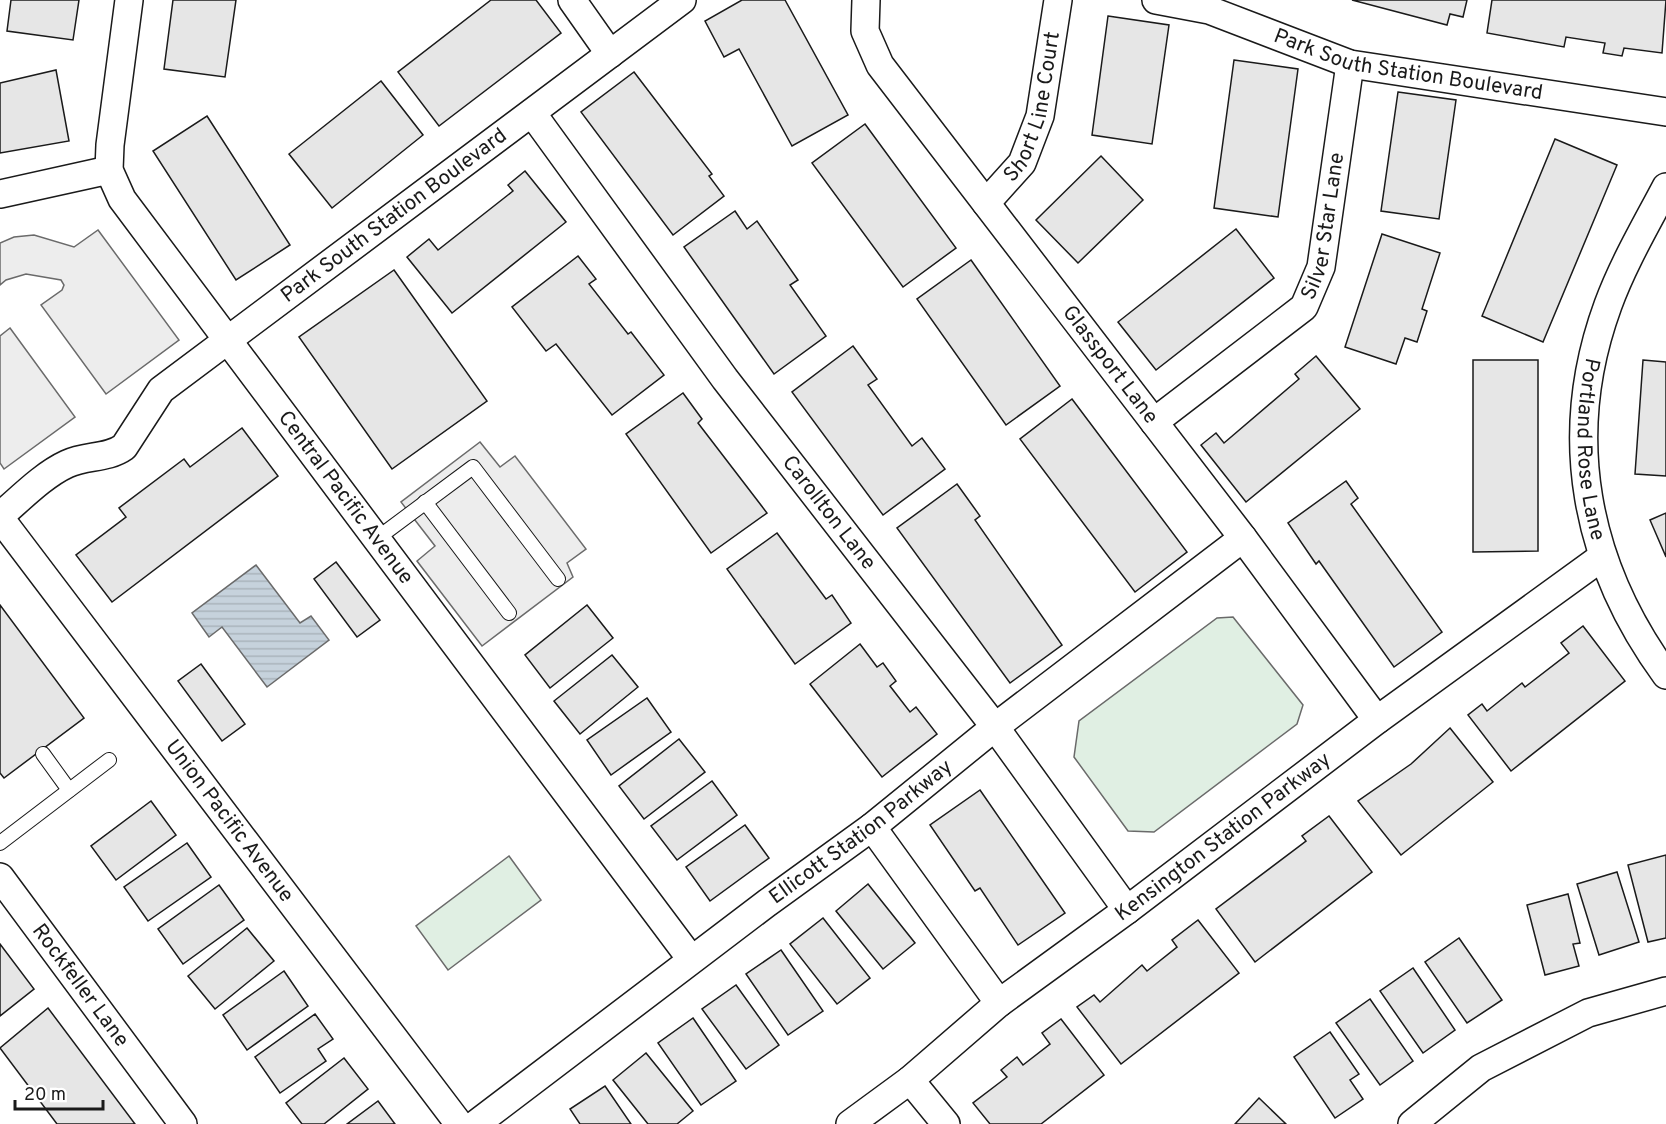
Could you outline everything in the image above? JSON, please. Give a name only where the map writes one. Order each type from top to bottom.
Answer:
[{"type":"street","name":"Central Pacific Avenue","points":[[129,0],[110,145],[109,170],[122,199],[375,540],[691,959]]},
{"type":"street","points":[[572,0],[610,54]]},
{"type":"street","name":"Park South Station Boulevard","points":[[0,517],[64,465],[116,452],[124,447],[160,390],[682,0]]},
{"type":"street","name":"Glassport Lane","points":[[866,0],[865,32],[880,65],[1243,538],[1377,720]]},
{"type":"street","name":"Short Line Court","points":[[986,203],[1022,163],[1040,116],[1058,0]]},
{"type":"street","name":"Park South Station Boulevard","points":[[1156,0],[1209,10],[1350,64],[1666,112]]},
{"type":"street","name":"Silver Star Lane","points":[[1154,422],[1304,307],[1321,267],[1350,64]]},
{"type":"street","name":"Carollton Lane","points":[[532,113],[725,379],[995,727],[1127,910]]},
{"type":"street","points":[[0,194],[109,170]]},
{"type":"street","name":"Portland Rose Lane","points":[[1666,187],[1608,305],[1587,390],[1583,438],[1586,487],[1602,557],[1627,616],[1666,675]]},
{"type":"street","name":"Union Pacific Avenue","points":[[0,517],[459,1124]]},
{"type":"street","name":"Ellicott Station Parkway","points":[[476,1124],[691,959],[872,827],[995,727],[1243,538]]},
{"type":"street","name":"Kensington Station Parkway","points":[[850,1124],[910,1080],[999,1003],[1127,910],[1377,720],[1602,557]]},
{"type":"street","points":[[872,827],[999,1003]]},
{"type":"street","name":"Rockfeller Lane","points":[[0,877],[183,1124]]},
{"type":"street","points":[[1412,1124],[1481,1068],[1588,1013],[1666,991]]},
{"type":"street","points":[[910,1080],[946,1124]]},
{"type":"lane","points":[[375,540],[472,467],[558,579]]},
{"type":"lane","points":[[425,502],[509,613]]},
{"type":"lane","points":[[43,754],[69,790]]},
{"type":"lane","points":[[0,843],[109,760]]},
{"type":"green space","points":[[1233,617],[1303,705],[1297,724],[1154,832],[1128,831],[1074,757],[1079,721],[1217,618]]},
{"type":"green space","points":[[509,856],[541,900],[448,970],[416,926]]},
{"type":"shaded area","points":[[98,230],[179,340],[106,394],[41,305],[62,290],[64,285],[61,280],[26,274],[6,280],[0,285],[0,243],[14,237],[34,235],[74,247]]},
{"type":"shaded area","points":[[10,328],[75,417],[4,469],[0,463],[0,336]]},
{"type":"shaded area","points":[[480,442],[500,467],[515,456],[586,549],[567,563],[573,577],[482,646],[417,561],[435,546],[401,502]]},
{"type":"shaded area","points":[[256,565],[300,623],[311,616],[329,640],[267,687],[222,627],[209,637],[192,613]]},
{"type":"building","points":[[11,0],[79,0],[73,40],[7,31]]},
{"type":"building","points":[[173,0],[236,0],[225,77],[164,69]]},
{"type":"building","points":[[491,0],[536,0],[561,33],[439,126],[398,72]]},
{"type":"building","points":[[742,0],[785,0],[848,115],[792,146],[739,49],[724,57],[705,21]]},
{"type":"building","points":[[1352,0],[1467,0],[1463,17],[1450,14],[1447,25]]},
{"type":"building","points":[[1492,0],[1666,0],[1662,53],[1624,48],[1622,56],[1603,53],[1605,43],[1566,37],[1564,47],[1487,33]]},
{"type":"building","points":[[1108,16],[1169,25],[1152,144],[1092,135]]},
{"type":"building","points":[[1234,60],[1298,69],[1278,217],[1214,208]]},
{"type":"building","points":[[56,70],[69,141],[0,153],[0,83]]},
{"type":"building","points":[[634,72],[712,174],[709,176],[724,196],[673,235],[581,112]]},
{"type":"building","points":[[381,81],[423,135],[332,208],[289,154]]},
{"type":"building","points":[[1398,92],[1456,100],[1439,219],[1381,211]]},
{"type":"building","points":[[207,116],[290,245],[236,280],[153,151]]},
{"type":"building","points":[[865,124],[956,248],[903,287],[812,163]]},
{"type":"building","points":[[1555,139],[1617,165],[1543,342],[1482,316]]},
{"type":"building","points":[[1101,156],[1143,200],[1078,263],[1036,220]]},
{"type":"building","points":[[525,171],[566,222],[452,313],[407,257],[429,239],[438,250],[513,191],[508,185]]},
{"type":"building","points":[[735,211],[747,229],[757,221],[798,280],[790,285],[826,336],[774,374],[684,247]]},
{"type":"building","points":[[1236,229],[1274,278],[1156,370],[1118,322]]},
{"type":"building","points":[[1382,234],[1440,253],[1422,309],[1427,311],[1417,342],[1405,338],[1396,364],[1345,347]]},
{"type":"building","points":[[578,256],[596,279],[589,284],[628,334],[631,332],[664,375],[612,415],[556,344],[546,351],[512,307]]},
{"type":"building","points":[[971,260],[1060,386],[1006,425],[917,299]]},
{"type":"building","points":[[394,270],[487,401],[392,469],[299,337]]},
{"type":"building","points":[[853,346],[877,379],[868,385],[912,446],[922,438],[945,469],[883,515],[792,392]]},
{"type":"building","points":[[1316,356],[1360,409],[1246,502],[1201,445],[1216,433],[1224,443],[1299,379],[1295,374]]},
{"type":"building","points":[[1473,360],[1538,360],[1538,551],[1473,552]]},
{"type":"building","points":[[1643,360],[1666,362],[1666,476],[1635,474]]},
{"type":"building","points":[[683,393],[702,419],[698,423],[767,513],[711,553],[626,434]]},
{"type":"building","points":[[1072,399],[1187,552],[1135,592],[1020,439]]},
{"type":"building","points":[[242,428],[278,476],[112,602],[76,555],[126,517],[119,508],[184,459],[190,467]]},
{"type":"building","points":[[1346,481],[1358,498],[1351,504],[1442,632],[1394,667],[1319,561],[1316,564],[1288,523]]},
{"type":"building","points":[[957,484],[980,516],[975,520],[1062,645],[1010,683],[897,528]]},
{"type":"building","points":[[1666,513],[1666,557],[1650,520]]},
{"type":"building","points":[[777,533],[826,599],[832,595],[851,623],[795,664],[727,569]]},
{"type":"building","points":[[336,562],[380,620],[357,637],[314,579]]},
{"type":"building","points":[[0,605],[84,718],[4,778],[0,773]]},
{"type":"building","points":[[587,605],[613,638],[550,688],[525,655]]},
{"type":"building","points":[[1583,626],[1625,681],[1511,771],[1468,715],[1482,704],[1487,711],[1522,683],[1525,687],[1569,653],[1561,643]]},
{"type":"building","points":[[860,644],[877,667],[883,663],[896,681],[890,686],[910,712],[916,707],[937,734],[882,777],[810,684]]},
{"type":"building","points":[[612,655],[638,687],[580,734],[554,701]]},
{"type":"building","points":[[201,664],[245,724],[222,741],[178,681]]},
{"type":"building","points":[[647,698],[671,732],[611,775],[587,740]]},
{"type":"building","points":[[1450,728],[1493,782],[1401,855],[1358,801],[1411,764]]},
{"type":"building","points":[[679,739],[705,772],[644,819],[619,786]]},
{"type":"building","points":[[712,781],[737,815],[677,860],[651,826]]},
{"type":"building","points":[[980,790],[1065,913],[1018,945],[980,888],[975,891],[930,825]]},
{"type":"building","points":[[151,801],[176,835],[116,880],[91,846]]},
{"type":"building","points":[[1329,816],[1372,872],[1255,962],[1216,909],[1306,841],[1302,836]]},
{"type":"building","points":[[745,825],[769,858],[710,901],[686,867]]},
{"type":"building","points":[[187,843],[211,877],[148,921],[124,887]]},
{"type":"building","points":[[1666,855],[1666,938],[1648,942],[1628,865]]},
{"type":"building","points":[[1617,872],[1639,942],[1599,955],[1577,884]]},
{"type":"building","points":[[868,884],[915,943],[883,969],[836,911]]},
{"type":"building","points":[[219,885],[244,920],[183,964],[158,929]]},
{"type":"building","points":[[1568,894],[1580,943],[1573,944],[1579,966],[1545,975],[1527,905]]},
{"type":"building","points":[[823,918],[870,978],[837,1004],[790,944]]},
{"type":"building","points":[[1198,920],[1239,973],[1121,1064],[1077,1007],[1094,995],[1100,1002],[1142,965],[1147,971],[1177,947],[1172,940]]},
{"type":"building","points":[[247,928],[274,961],[215,1009],[188,976]]},
{"type":"building","points":[[1459,938],[1502,1000],[1467,1023],[1425,962]]},
{"type":"building","points":[[0,944],[34,989],[0,1016]]},
{"type":"building","points":[[781,950],[823,1011],[788,1035],[746,974]]},
{"type":"building","points":[[1413,968],[1455,1030],[1423,1053],[1380,991]]},
{"type":"building","points":[[284,971],[308,1006],[247,1050],[223,1015]]},
{"type":"building","points":[[736,985],[779,1045],[746,1069],[702,1009]]},
{"type":"building","points":[[1370,999],[1413,1061],[1380,1085],[1336,1023]]},
{"type":"building","points":[[48,1008],[135,1124],[57,1124],[0,1048]]},
{"type":"building","points":[[315,1014],[333,1039],[318,1049],[326,1061],[280,1093],[255,1057]]},
{"type":"building","points":[[693,1018],[736,1081],[701,1105],[658,1043]]},
{"type":"building","points":[[1061,1019],[1104,1075],[1041,1124],[990,1124],[973,1103],[1007,1077],[1001,1070],[1017,1057],[1023,1065],[1050,1044],[1042,1033]]},
{"type":"building","points":[[1330,1032],[1359,1074],[1350,1080],[1363,1099],[1335,1118],[1294,1057]]},
{"type":"building","points":[[646,1053],[693,1111],[677,1124],[648,1124],[613,1080]]},
{"type":"building","points":[[344,1058],[368,1089],[324,1124],[302,1124],[286,1103]]},
{"type":"building","points":[[605,1086],[631,1124],[580,1124],[570,1109]]},
{"type":"building","points":[[1259,1098],[1286,1124],[1235,1124]]},
{"type":"building","points":[[378,1101],[395,1124],[347,1124]]}]
